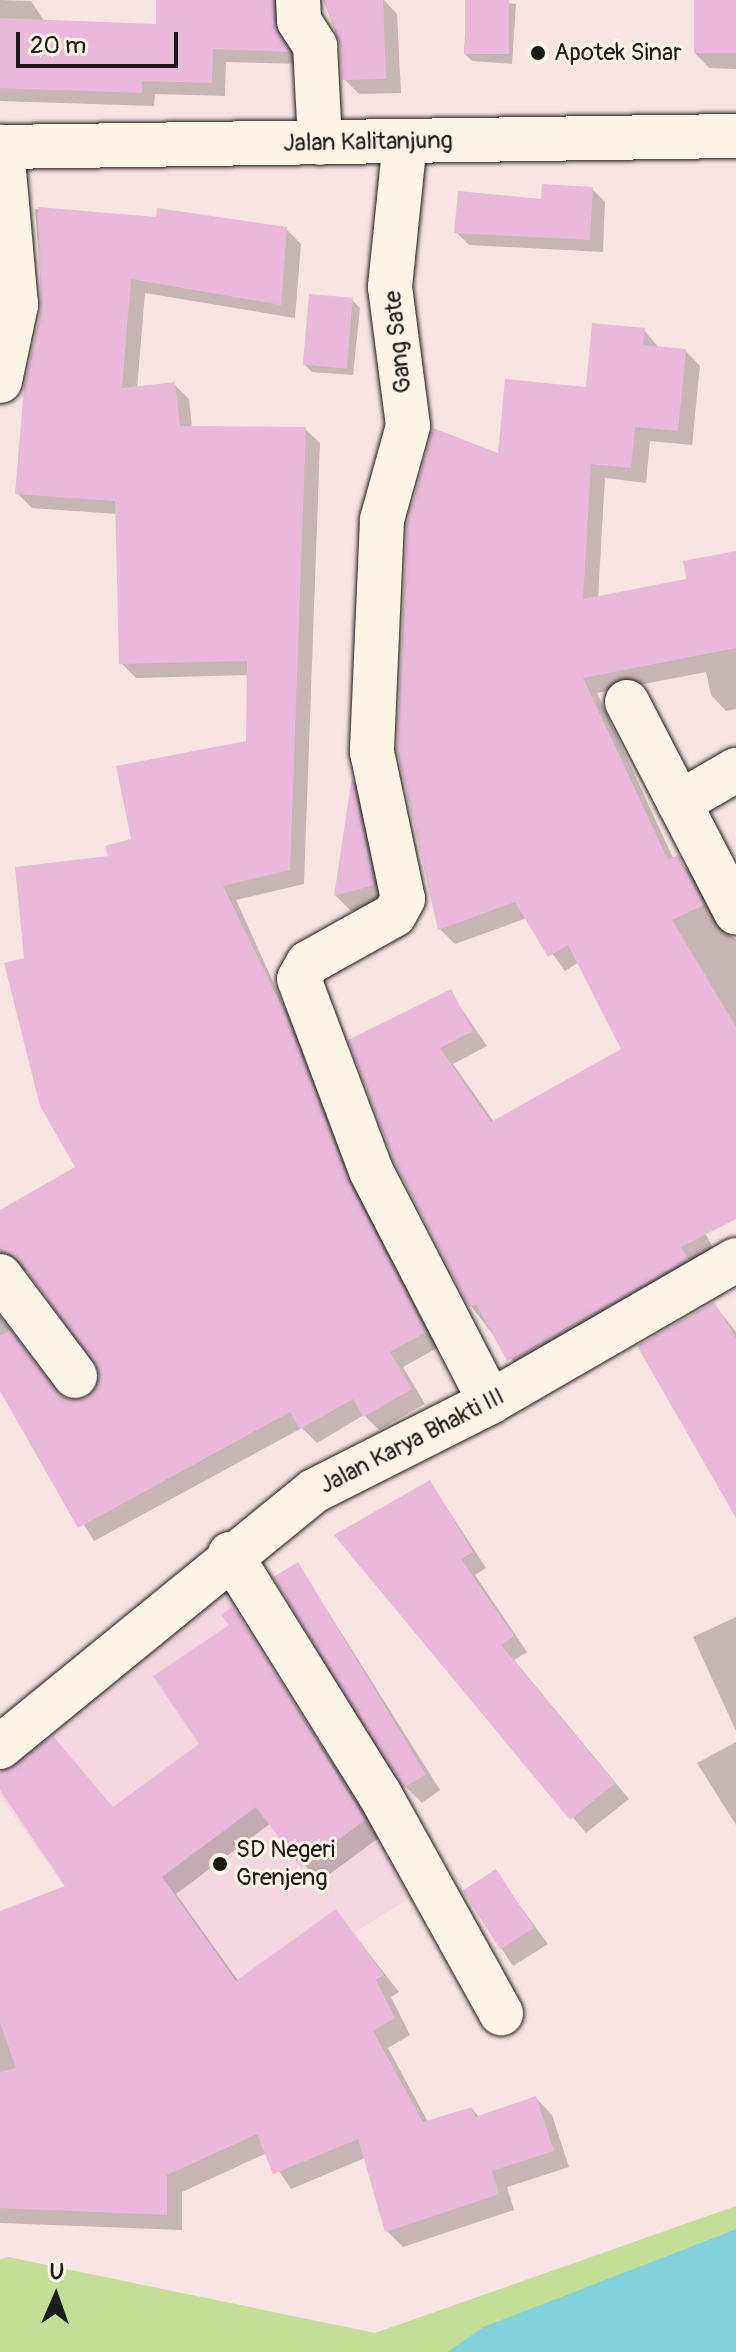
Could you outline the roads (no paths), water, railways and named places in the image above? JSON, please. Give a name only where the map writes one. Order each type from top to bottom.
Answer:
[{"type":"street","points":[[298,0],[299,21],[315,46],[320,143]]},
{"type":"street","name":"Jalan Kalitanjung","points":[[1,147],[736,136]]},
{"type":"street","name":"Gang Sate","points":[[405,141],[390,287],[408,426],[385,490],[372,752],[403,899],[394,915],[308,963],[299,979],[371,1171],[490,1402]]},
{"type":"street","points":[[0,381],[16,305],[1,147]]},
{"type":"street","points":[[627,702],[736,912]]},
{"type":"street","points":[[679,803],[736,770]]},
{"type":"street","name":"Jalan Karya Bhakti III","points":[[0,1747],[230,1554],[314,1491],[490,1402],[736,1260]]},
{"type":"street","points":[[0,1276],[75,1376]]},
{"type":"street","points":[[230,1554],[379,1793],[501,2013]]},
{"type":"water","points":[[736,2229],[736,2352],[447,2352],[483,2327]]},
{"type":"place","name":"Apotek Sinar","points":[[538,53]]},
{"type":"place","name":"SD Negeri Grenjeng","points":[[220,1864]]}]
